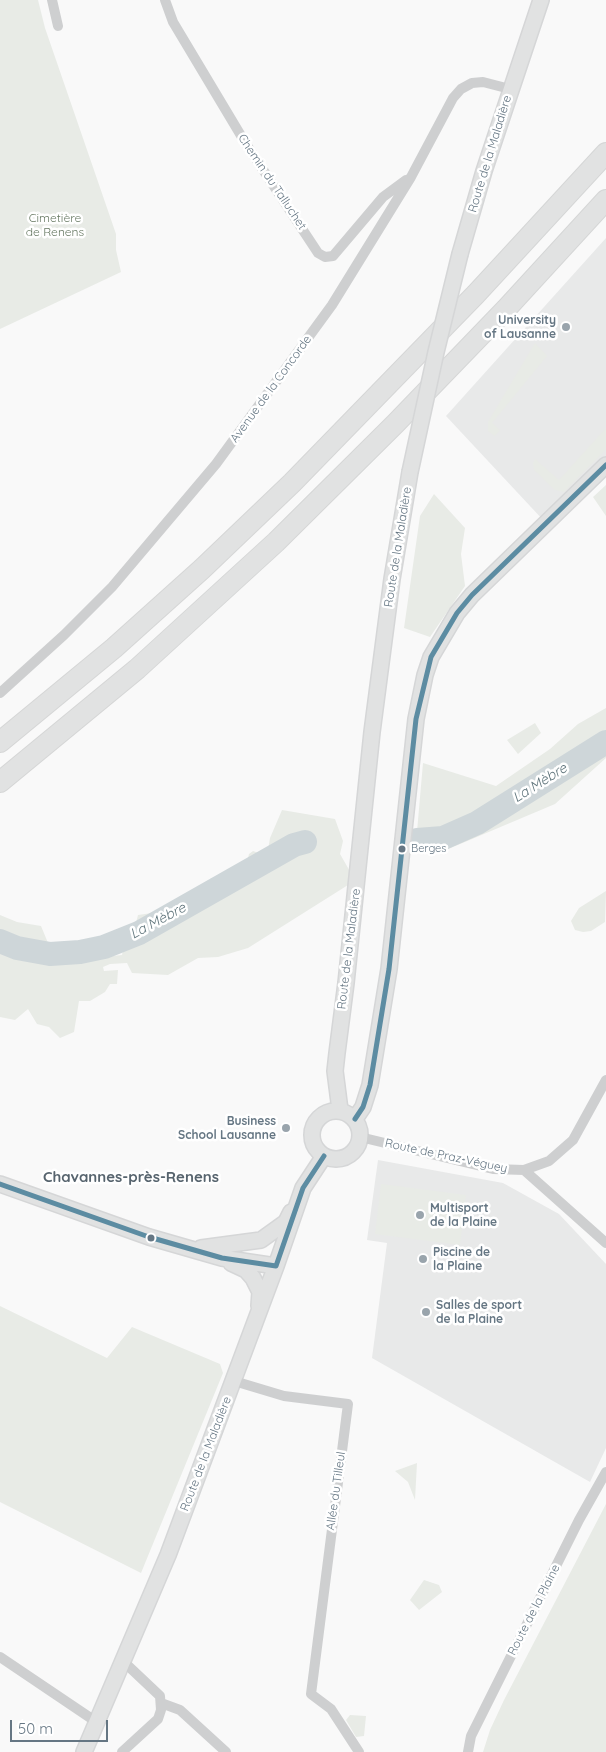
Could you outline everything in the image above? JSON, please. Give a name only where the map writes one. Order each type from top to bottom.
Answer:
[{"type":"highway","points":[[0,742],[135,630],[292,483],[476,294],[606,153]]},
{"type":"highway","points":[[0,782],[137,670],[276,542],[395,424],[506,309],[606,200]]},
{"type":"main road","name":"Route de la Maladière","points":[[340,1110],[335,1071],[372,732],[392,580],[410,472],[460,254],[510,88],[541,0]]},
{"type":"main road","points":[[355,1119],[366,1100],[370,1085],[389,969],[416,719],[425,675],[442,636],[467,601],[606,465]]},
{"type":"main road","points":[[340,1110],[355,1119],[360,1128],[360,1138],[355,1150],[345,1157],[332,1159],[324,1156],[314,1145],[313,1126],[315,1121],[325,1113],[340,1110]]},
{"type":"main road","name":"Route de la Maladière","points":[[84,1752],[98,1723],[168,1555],[234,1381],[303,1188],[324,1156]]},
{"type":"main road","points":[[0,1184],[139,1234],[222,1258],[246,1270],[253,1278],[260,1292],[258,1315]]},
{"type":"main road","points":[[194,1249],[217,1248],[261,1240],[286,1222],[303,1188]]},
{"type":"main road","points":[[222,1258],[276,1266]]},
{"type":"street","points":[[52,0],[58,26]]},
{"type":"street","name":"Chemin du Talluchet","points":[[165,0],[172,22],[246,144],[318,252],[325,257],[333,256],[383,197],[411,177]]},
{"type":"street","name":"Avenue de la Concorde","points":[[0,693],[64,635],[112,587],[216,464],[332,305],[411,177],[453,98],[461,89],[472,83],[483,82],[510,88]]},
{"type":"street","name":"Route de Praz-Véguey","points":[[360,1138],[493,1168],[524,1170],[549,1161],[573,1140],[606,1080]]},
{"type":"street","points":[[524,1170],[606,1243]]},
{"type":"street","name":"Allée du Tilleul","points":[[234,1381],[284,1396],[348,1404],[311,1694],[331,1709],[359,1752]]},
{"type":"street","name":"Route de la Plaine","points":[[468,1752],[471,1736],[579,1520],[606,1472]]},
{"type":"street","points":[[0,1657],[98,1723]]},
{"type":"street","points":[[122,1752],[158,1718],[161,1703],[160,1696],[124,1662]]},
{"type":"street","points":[[161,1703],[180,1710],[226,1752]]},
{"type":"shaded area","name":"University of Lausanne","points":[[606,238],[606,466],[544,521],[446,416]]},
{"type":"shaded area","points":[[378,1160],[503,1183],[559,1214],[606,1264],[606,1448],[590,1482],[372,1358],[387,1243],[367,1240]]},
{"type":"green space","name":"Cimetière de Renens","points":[[0,0],[38,0],[45,28],[116,234],[116,250],[121,272],[0,329]]},
{"type":"green space","points":[[535,343],[547,356],[492,423],[500,430],[495,436],[488,431],[488,422]]},
{"type":"green space","points":[[606,428],[606,449],[564,492],[555,490],[534,470],[533,463],[535,459],[559,480]]},
{"type":"green space","points":[[606,485],[606,516],[593,497]]},
{"type":"green space","points":[[434,494],[465,528],[461,554],[465,586],[430,637],[404,628],[420,516]]},
{"type":"green space","points":[[606,708],[606,758],[555,804],[446,850],[418,850],[416,843],[423,763],[496,786],[550,749],[578,724]]},
{"type":"green space","points":[[535,723],[541,733],[518,754],[507,740]]},
{"type":"green space","points":[[282,810],[335,819],[343,841],[340,854],[352,875],[348,885],[248,948],[218,957],[198,958],[168,975],[132,973],[127,963],[110,964],[103,967],[104,971],[118,970],[117,984],[110,984],[105,992],[90,1001],[79,1001],[74,1032],[60,1038],[49,1027],[37,1024],[28,1009],[15,1020],[0,1017],[0,915],[17,922],[41,926],[53,955],[83,959],[122,955],[126,936],[140,931],[136,923],[138,915],[152,913],[159,918],[175,904],[182,906],[210,889],[210,879],[247,862],[249,854],[253,851],[267,856],[270,838]]},
{"type":"green space","points":[[606,891],[605,922],[591,931],[575,930],[571,921],[579,908]]},
{"type":"green space","name":"Multisport de la Plaine","points":[[381,1184],[466,1195],[460,1245],[375,1234]]},
{"type":"green space","points":[[0,1306],[107,1358],[132,1327],[220,1364],[223,1373],[141,1573],[0,1502]]},
{"type":"green space","points":[[417,1463],[415,1500],[408,1482],[395,1471]]},
{"type":"green space","points":[[606,1504],[606,1752],[483,1752],[490,1730],[504,1700]]},
{"type":"green space","points":[[424,1580],[439,1585],[442,1592],[419,1610],[410,1600]]},
{"type":"green space","points":[[350,1715],[366,1716],[364,1736],[356,1737],[346,1720]]},
{"type":"waterway","name":"La Mèbre","points":[[417,840],[443,838],[477,823],[606,742]]},
{"type":"waterway","name":"La Mèbre","points":[[0,941],[17,948],[50,954],[80,952],[104,947],[139,933],[294,845],[305,842]]},
{"type":"transit line","points":[[355,1119],[363,1107],[370,1085],[389,969],[416,719],[431,657],[457,613],[472,595],[606,465]]},
{"type":"transit line","points":[[0,1184],[149,1237],[222,1258],[276,1266],[303,1188],[324,1156]]},
{"type":"place","name":"University of Lausanne","points":[[566,327]]},
{"type":"place","name":"Berges","points":[[402,849]]},
{"type":"place","name":"Business School Lausanne","points":[[286,1128]]},
{"type":"place","name":"Multisport de la Plaine","points":[[420,1215]]},
{"type":"place","name":"Piscine de la Plaine","points":[[423,1259]]},
{"type":"place","name":"Salles de sport de la Plaine","points":[[426,1312]]},
{"type":"district","name":"Chavannes-près-Renens","points":[[131,1177]]}]
